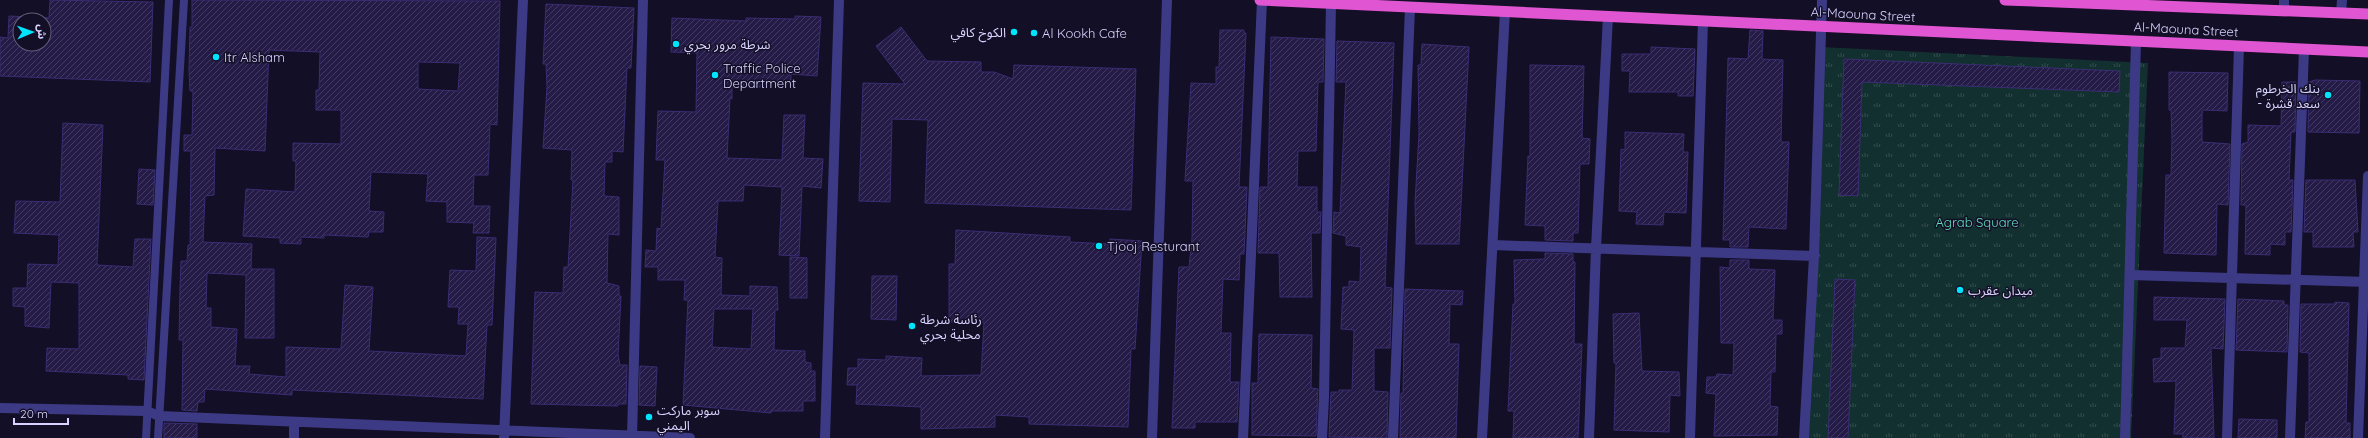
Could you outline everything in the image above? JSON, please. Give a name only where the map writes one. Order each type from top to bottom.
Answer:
[{"type":"highway","name":"Al-Maouna Street","points":[[1261,0],[2368,52]]},
{"type":"highway","points":[[2005,0],[2284,6],[2341,13],[2368,14]]},
{"type":"street","points":[[504,434],[523,0]]},
{"type":"street","points":[[632,437],[644,0]]},
{"type":"street","points":[[825,438],[839,0]]},
{"type":"street","points":[[1152,438],[1167,0]]},
{"type":"street","points":[[1243,438],[1261,0]]},
{"type":"street","points":[[1804,438],[1814,256],[1822,0]]},
{"type":"street","points":[[2341,13],[2342,0]]},
{"type":"street","points":[[1322,438],[1331,3]]},
{"type":"street","points":[[1394,438],[1410,7]]},
{"type":"street","points":[[1482,438],[1505,11]]},
{"type":"street","points":[[1589,438],[1596,248],[1608,16]]},
{"type":"street","points":[[1690,438],[1697,252],[1703,21]]},
{"type":"street","points":[[2125,438],[2136,41]]},
{"type":"street","points":[[2227,438],[2239,46]]},
{"type":"street","points":[[2290,438],[2304,49]]},
{"type":"street","points":[[2358,438],[2366,282],[2368,176]]},
{"type":"street","points":[[1493,245],[1814,256]]},
{"type":"street","points":[[2130,275],[2366,282]]},
{"type":"street","points":[[0,408],[147,411],[159,416],[504,434],[690,438]]},
{"type":"street","points":[[294,422],[294,438]]},
{"type":"lane","points":[[146,438],[169,0]]},
{"type":"lane","points":[[158,438],[184,0]]},
{"type":"green space","name":"Agrab Square","points":[[1820,47],[2148,63],[2131,438],[1804,438]]},
{"type":"building","points":[[50,0],[153,2],[150,82],[0,76],[0,37],[8,38],[9,16],[12,16],[12,52],[52,52],[52,12],[49,12]]},
{"type":"building","points":[[192,0],[500,1],[497,125],[490,124],[488,175],[474,175],[473,206],[490,206],[489,233],[473,233],[474,223],[447,222],[447,202],[426,201],[428,174],[371,172],[369,211],[384,212],[383,232],[369,232],[368,237],[324,235],[324,238],[301,237],[301,244],[280,243],[280,238],[243,236],[246,189],[295,192],[296,161],[293,161],[293,143],[341,144],[341,110],[316,110],[316,90],[319,90],[320,52],[269,50],[265,151],[215,148],[214,195],[205,196],[203,242],[252,244],[251,269],[274,269],[274,338],[245,338],[246,275],[207,273],[206,308],[211,308],[211,327],[237,329],[235,366],[250,366],[249,374],[286,377],[286,347],[341,349],[345,285],[373,287],[369,351],[466,356],[468,324],[458,324],[459,307],[448,307],[450,270],[476,271],[477,237],[496,238],[492,325],[487,325],[483,399],[292,390],[292,395],[205,389],[204,402],[198,402],[197,411],[182,410],[183,340],[179,340],[180,287],[181,261],[187,261],[188,245],[190,245],[191,151],[184,151],[184,135],[192,135],[193,91],[190,91],[189,70],[190,27],[192,27]],"holes":[[[418,62],[460,63],[458,91],[418,89]]]},
{"type":"building","points":[[546,4],[634,8],[631,68],[627,68],[623,152],[612,151],[612,162],[605,162],[604,196],[619,197],[619,235],[608,234],[607,283],[619,286],[619,296],[621,296],[618,355],[620,365],[627,365],[626,404],[618,404],[618,406],[531,404],[535,292],[563,293],[564,267],[568,267],[573,180],[571,180],[572,150],[543,148],[547,87],[546,64],[543,64]]},
{"type":"building","points":[[795,16],[821,17],[817,76],[791,74],[791,83],[767,82],[767,87],[732,87],[732,99],[730,98],[727,158],[782,160],[784,115],[805,115],[803,158],[823,159],[821,188],[802,186],[799,256],[779,255],[782,187],[744,185],[743,201],[718,201],[715,257],[722,258],[721,295],[750,296],[750,286],[777,287],[778,310],[775,310],[774,350],[805,351],[805,362],[811,363],[811,371],[815,371],[815,401],[803,401],[803,411],[771,411],[771,413],[683,405],[688,300],[684,300],[685,280],[658,280],[658,267],[645,267],[646,250],[656,251],[657,228],[661,229],[665,160],[656,160],[658,111],[696,112],[697,53],[671,52],[672,18],[746,21],[746,18],[795,19]],"holes":[[[714,309],[753,309],[751,349],[712,347]]]},
{"type":"building","points":[[901,27],[927,61],[981,62],[981,72],[994,72],[1013,79],[1014,65],[1136,69],[1131,210],[925,203],[928,120],[892,119],[890,202],[859,201],[863,83],[905,84],[876,46]]},
{"type":"building","points":[[1220,30],[1244,30],[1244,33],[1246,33],[1239,187],[1247,187],[1244,254],[1240,254],[1239,280],[1223,279],[1221,333],[1231,333],[1230,382],[1239,382],[1237,422],[1195,422],[1195,428],[1172,428],[1179,267],[1189,267],[1192,238],[1193,181],[1185,181],[1191,83],[1216,84],[1216,67],[1219,67]]},
{"type":"building","points":[[1750,30],[1763,31],[1762,59],[1783,60],[1781,142],[1789,142],[1786,229],[1749,227],[1748,247],[1730,247],[1730,240],[1723,240],[1728,58],[1748,59]]},
{"type":"building","points":[[1271,37],[1324,39],[1323,82],[1318,82],[1316,151],[1298,151],[1297,187],[1317,187],[1317,212],[1321,212],[1320,233],[1311,233],[1312,297],[1280,297],[1279,253],[1258,253],[1260,187],[1268,187]]},
{"type":"building","points":[[1337,41],[1394,43],[1385,287],[1392,288],[1390,348],[1374,348],[1374,391],[1388,392],[1387,438],[1329,437],[1331,392],[1339,392],[1339,390],[1352,390],[1354,330],[1341,329],[1343,287],[1349,287],[1349,281],[1360,282],[1361,247],[1346,245],[1346,236],[1333,233],[1334,212],[1340,213],[1346,82],[1336,82]]},
{"type":"building","points":[[1422,44],[1469,47],[1459,244],[1416,244],[1415,202],[1419,134],[1418,65],[1421,65]]},
{"type":"building","points":[[1651,47],[1695,49],[1693,96],[1678,96],[1678,92],[1629,92],[1630,71],[1622,71],[1622,54],[1651,54]]},
{"type":"building","points":[[1844,59],[2120,71],[2119,92],[1862,82],[1858,196],[1839,195]]},
{"type":"building","points":[[1530,65],[1584,66],[1582,138],[1590,139],[1589,164],[1580,164],[1578,233],[1573,233],[1573,241],[1545,240],[1545,226],[1525,225],[1528,156],[1530,157]]},
{"type":"building","points":[[2169,72],[2228,73],[2227,111],[2203,110],[2202,114],[2202,142],[2230,144],[2228,205],[2217,204],[2216,255],[2164,253],[2166,175],[2171,175],[2172,138],[2171,110],[2169,110]]},
{"type":"building","points":[[2315,80],[2360,81],[2359,133],[2308,132],[2309,82]]},
{"type":"building","points":[[2282,82],[2296,82],[2295,132],[2291,132],[2289,180],[2293,180],[2291,232],[2285,232],[2285,245],[2270,244],[2270,255],[2245,254],[2246,205],[2241,205],[2242,144],[2248,142],[2248,125],[2281,126]]},
{"type":"building","points":[[63,123],[103,125],[97,265],[133,267],[135,239],[151,239],[144,380],[128,379],[128,375],[46,371],[47,348],[79,349],[79,283],[51,282],[49,328],[25,326],[25,307],[13,306],[13,288],[27,288],[28,264],[58,265],[59,235],[14,233],[16,201],[60,202]]},
{"type":"building","points":[[1625,132],[1684,134],[1683,152],[1688,152],[1686,213],[1664,212],[1663,225],[1636,224],[1637,212],[1619,211],[1621,149],[1625,150]]},
{"type":"building","points":[[139,169],[155,170],[153,205],[137,204]]},
{"type":"building","points":[[2306,180],[2355,180],[2358,232],[2353,232],[2354,247],[2313,247],[2313,232],[2304,232]]},
{"type":"building","points":[[956,230],[1070,237],[1070,242],[1110,244],[1110,239],[1142,241],[1135,349],[1131,349],[1128,427],[1029,424],[1029,417],[995,415],[995,427],[921,429],[921,407],[856,404],[857,385],[847,385],[848,368],[858,368],[858,359],[886,360],[886,356],[922,358],[921,376],[981,375],[984,322],[949,322],[949,264],[955,264]]},
{"type":"building","points":[[1545,253],[1573,254],[1573,262],[1575,262],[1574,344],[1582,344],[1578,438],[1513,438],[1514,411],[1508,411],[1513,304],[1515,304],[1514,260],[1545,259]]},
{"type":"building","points":[[790,257],[807,258],[807,298],[790,298]]},
{"type":"building","points":[[1730,260],[1749,260],[1749,269],[1775,270],[1773,320],[1782,320],[1782,334],[1776,334],[1775,372],[1771,372],[1770,406],[1778,407],[1777,435],[1714,436],[1716,394],[1706,393],[1707,377],[1716,377],[1717,374],[1733,375],[1734,343],[1721,343],[1720,267],[1730,268]]},
{"type":"building","points":[[872,276],[897,276],[896,320],[871,319]]},
{"type":"building","points":[[1835,279],[1855,280],[1848,438],[1828,438]]},
{"type":"building","points":[[1405,289],[1463,291],[1462,305],[1450,304],[1449,344],[1459,344],[1456,438],[1400,438],[1401,393],[1403,393]]},
{"type":"building","points":[[2154,297],[2225,299],[2223,349],[2211,348],[2214,438],[2183,438],[2183,434],[2174,434],[2176,381],[2154,382],[2153,359],[2161,358],[2161,348],[2185,348],[2187,320],[2154,320]]},
{"type":"building","points":[[2238,299],[2284,301],[2284,305],[2288,305],[2287,352],[2236,350]]},
{"type":"building","points":[[2335,302],[2349,303],[2346,423],[2350,423],[2350,438],[2305,438],[2306,422],[2309,422],[2309,353],[2300,352],[2301,304],[2335,304]]},
{"type":"building","points":[[1639,313],[1642,371],[1679,372],[1680,396],[1670,395],[1669,432],[1614,430],[1616,363],[1614,363],[1613,314]]},
{"type":"building","points":[[1259,334],[1312,335],[1311,388],[1318,389],[1316,436],[1252,435],[1252,383],[1258,383]]},
{"type":"building","points":[[640,366],[657,367],[655,406],[639,405]]},
{"type":"building","points":[[2239,419],[2277,420],[2277,438],[2238,438]]},
{"type":"building","points":[[164,423],[197,424],[197,438],[164,438]]},
{"type":"place","name":"الكوخ كافي","points":[[1014,32]]},
{"type":"place","name":"Al Kookh Cafe","points":[[1034,33]]},
{"type":"place","name":"شرطة مرور بحري","points":[[676,44]]},
{"type":"place","name":"Itr Alsham","points":[[216,57]]},
{"type":"place","name":"Traffic Police Department","points":[[715,75]]},
{"type":"place","name":"بنك الخرطوم - سعد قشرة","points":[[2328,95]]},
{"type":"place","name":"Tjooj Resturant","points":[[1099,246]]},
{"type":"place","name":"ميدان عقرب","points":[[1960,290]]},
{"type":"place","name":"رئاسة شرطة محلية بحري","points":[[912,326]]},
{"type":"place","name":"سوبر ماركت اليمني","points":[[649,417]]}]
